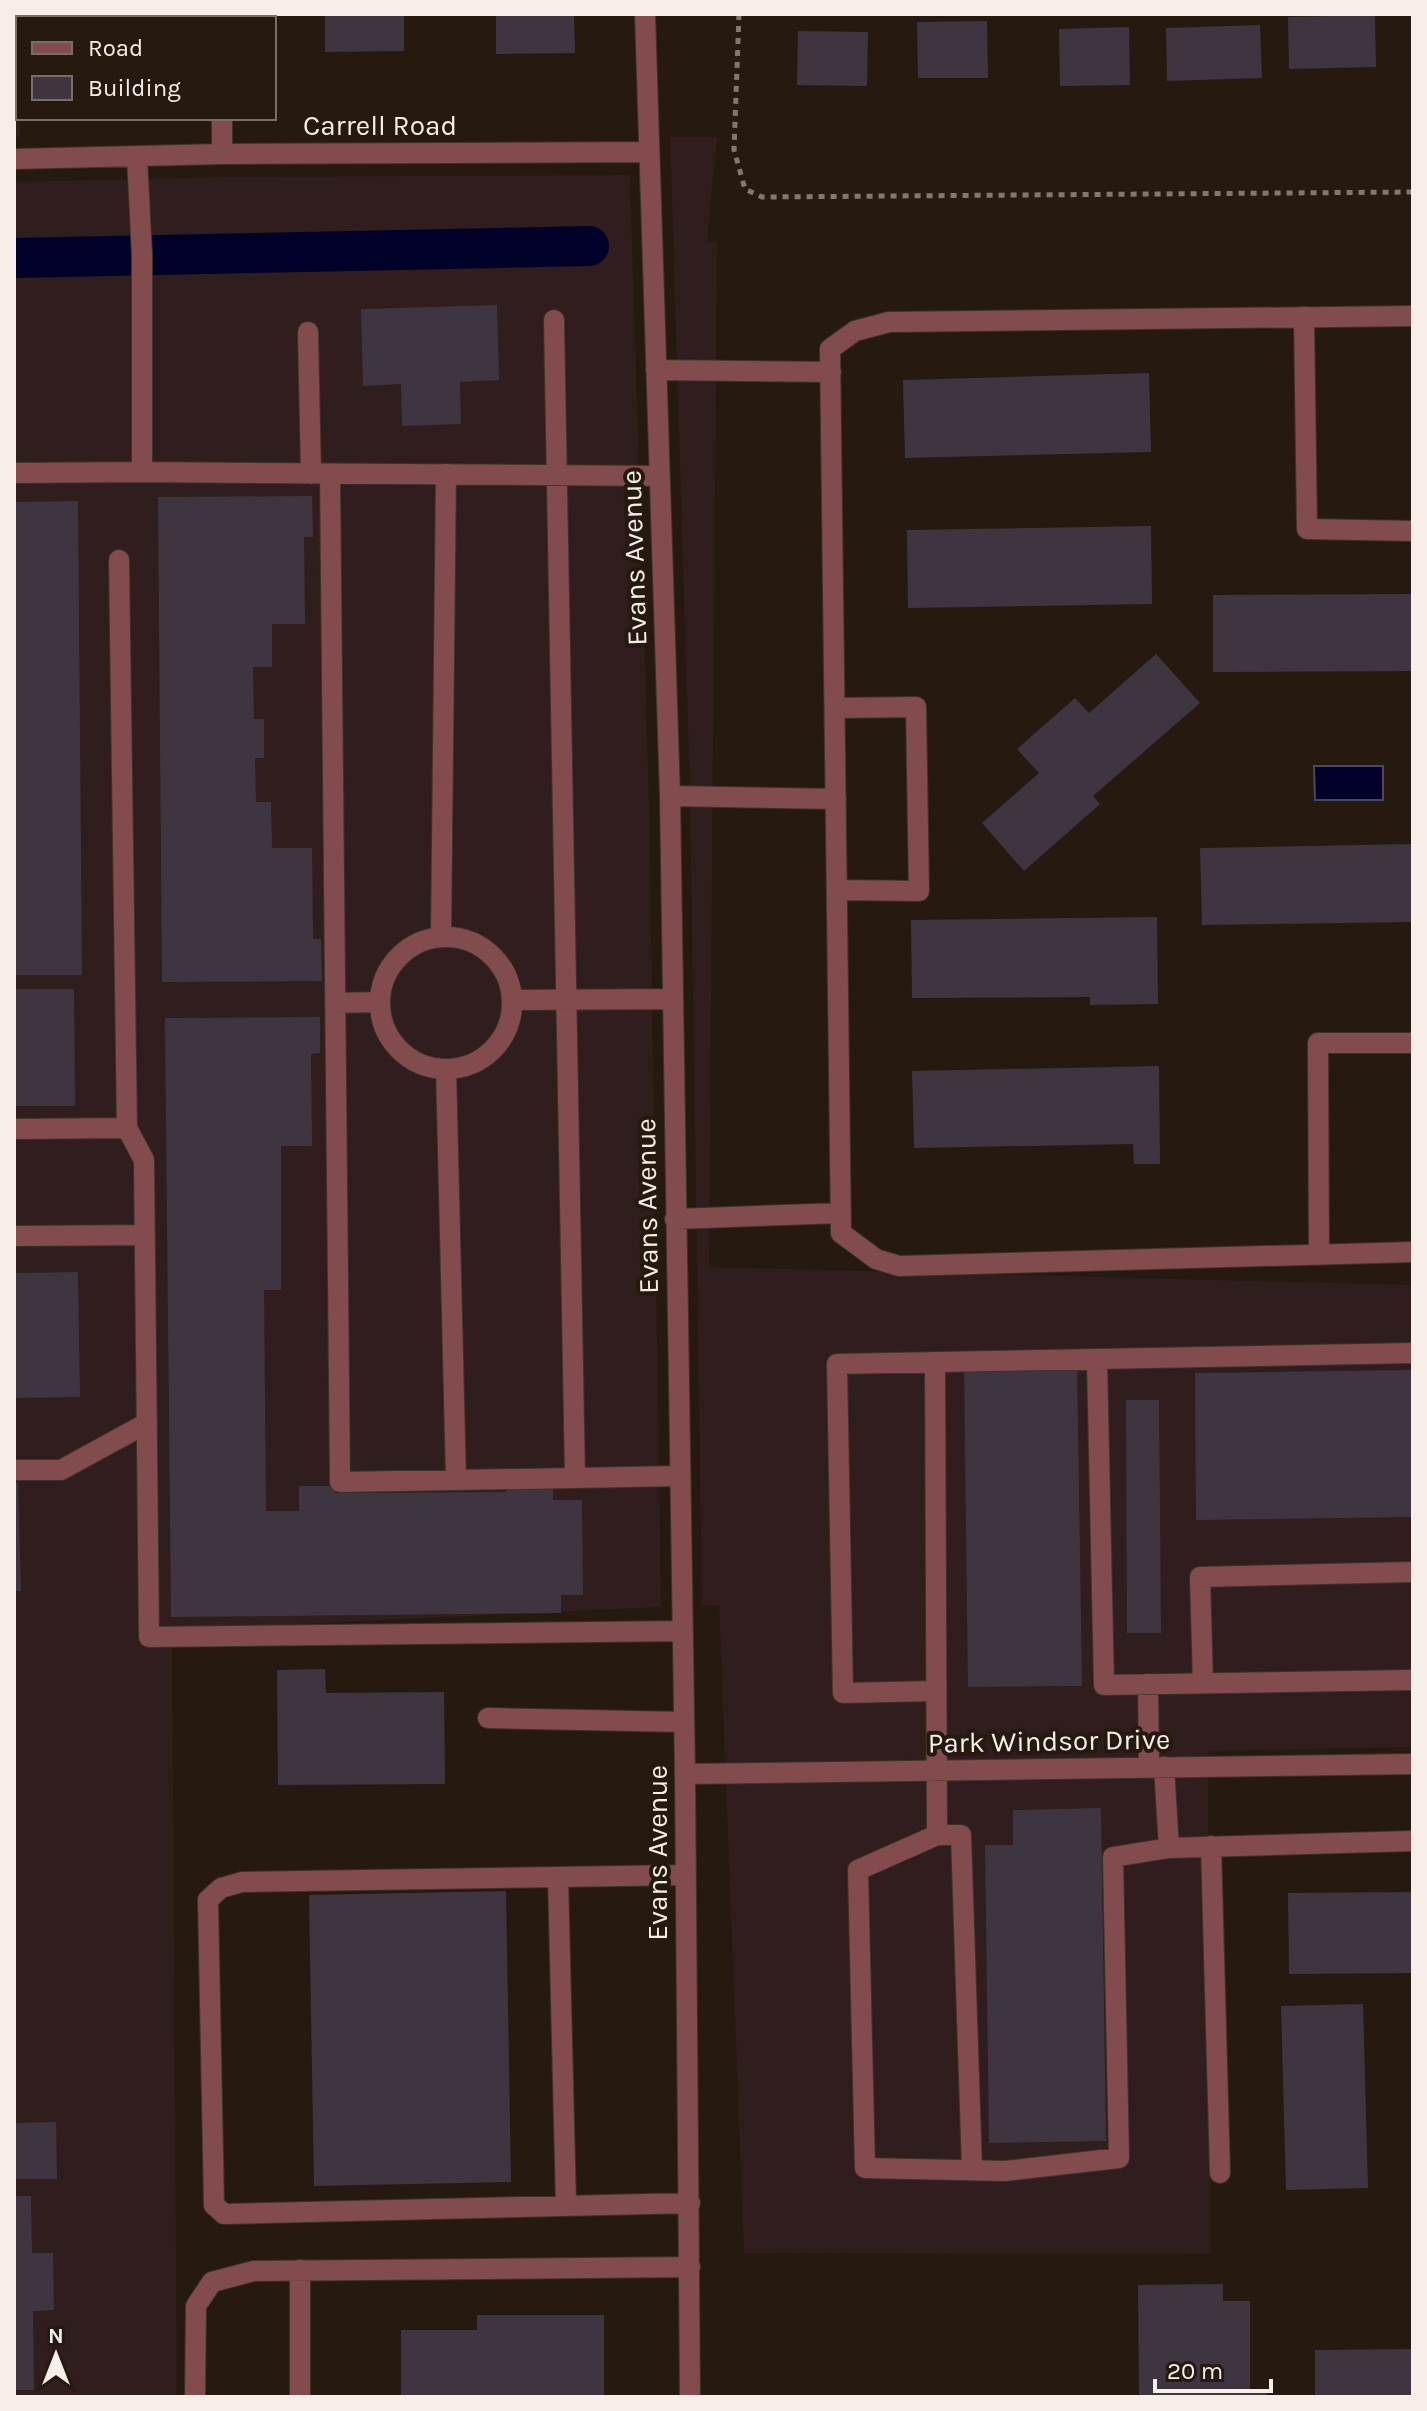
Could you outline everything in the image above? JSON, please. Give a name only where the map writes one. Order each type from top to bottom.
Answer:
[{"type":"street","name":"Evans Avenue","points":[[645,14],[670,796],[678,1476],[685,1774],[690,2397]]},
{"type":"street","points":[[222,120],[222,154]]},
{"type":"street","name":"Carrell Road","points":[[14,159],[222,154],[649,152]]},
{"type":"street","points":[[137,157],[142,255],[140,472]]},
{"type":"street","points":[[1413,316],[889,322],[855,331],[830,349],[841,1233],[876,1259],[899,1266],[1413,1252]]},
{"type":"street","points":[[1304,317],[1307,529],[1413,531]]},
{"type":"street","points":[[554,320],[575,1478]]},
{"type":"street","points":[[308,332],[320,474],[335,1003],[340,1482],[678,1476]]},
{"type":"street","points":[[656,370],[831,372]]},
{"type":"street","points":[[14,473],[659,476]]},
{"type":"street","points":[[441,937],[446,474]]},
{"type":"street","points":[[119,560],[127,1128],[144,1160],[149,1637],[682,1631]]},
{"type":"street","points":[[835,708],[916,707],[919,891],[837,890]]},
{"type":"street","points":[[670,796],[836,799]]},
{"type":"street","points":[[441,937],[462,939],[482,947],[498,961],[509,979],[513,1000],[510,1021],[501,1040],[486,1056],[467,1066],[446,1069],[425,1066],[405,1055],[390,1038],[381,1017],[380,1002],[387,973],[400,955],[419,942],[441,937]]},
{"type":"street","points":[[513,1000],[672,999]]},
{"type":"street","points":[[335,1003],[380,1002]]},
{"type":"street","points":[[1319,1255],[1318,1043],[1413,1043]]},
{"type":"street","points":[[446,1069],[456,1480]]},
{"type":"street","points":[[14,1129],[127,1128]]},
{"type":"street","points":[[675,1219],[841,1213]]},
{"type":"street","points":[[14,1236],[145,1235]]},
{"type":"street","points":[[935,1691],[843,1693],[837,1364],[1413,1353]]},
{"type":"street","points":[[1097,1360],[1104,1685],[1413,1680]]},
{"type":"street","points":[[935,1362],[937,1835]]},
{"type":"street","points":[[14,1470],[61,1470],[147,1423]]},
{"type":"street","points":[[1203,1683],[1200,1577],[1413,1572]]},
{"type":"street","points":[[1148,1684],[1156,1767],[1169,1848]]},
{"type":"street","points":[[488,1718],[684,1722]]},
{"type":"street","name":"Park Windsor Drive","points":[[685,1774],[1413,1764]]},
{"type":"street","points":[[972,2169],[961,1835],[937,1835],[858,1870],[865,2168],[1005,2171],[1119,2158],[1113,1857],[1169,1848],[1413,1841]]},
{"type":"street","points":[[1211,1846],[1220,2173]]},
{"type":"street","points":[[686,1875],[242,1882],[221,1888],[208,1900],[214,2205],[224,2214],[690,2203]]},
{"type":"street","points":[[558,1877],[566,2204]]},
{"type":"street","points":[[195,2397],[196,2306],[212,2282],[254,2271],[690,2267]]},
{"type":"street","points":[[300,2270],[300,2397]]},
{"type":"path","points":[[739,14],[734,150],[739,177],[745,189],[762,197],[1413,192]]},
{"type":"shaded area","points":[[14,14],[17,14],[16,120],[20,120],[20,137],[14,137]]},
{"type":"shaded area","points":[[670,137],[717,137],[707,242],[717,242],[709,1267],[1413,1285],[1413,1747],[1208,1751],[1211,2254],[744,2253],[719,1605],[702,1605],[690,795]]},
{"type":"shaded area","points":[[630,175],[649,797],[661,1607],[172,1630],[177,2397],[14,2397],[14,182],[222,177]]},
{"type":"water","points":[[1314,766],[1383,766],[1383,800],[1315,800]]},
{"type":"building","points":[[17,14],[131,14],[131,16]]},
{"type":"building","points":[[325,14],[404,14],[404,51],[325,52]]},
{"type":"building","points":[[496,14],[574,14],[575,53],[496,54]]},
{"type":"building","points":[[1375,15],[1376,67],[1289,69],[1288,17]]},
{"type":"building","points":[[987,21],[988,78],[918,78],[917,22]]},
{"type":"building","points":[[1260,25],[1262,78],[1167,81],[1166,28]]},
{"type":"building","points":[[1129,27],[1130,85],[1060,86],[1059,29]]},
{"type":"building","points":[[798,31],[868,32],[867,86],[797,85]]},
{"type":"building","points":[[497,305],[499,380],[460,382],[461,424],[402,426],[401,384],[363,386],[361,309]]},
{"type":"building","points":[[1149,373],[1151,452],[905,458],[903,380]]},
{"type":"building","points":[[312,496],[313,537],[304,537],[305,624],[272,624],[272,667],[253,667],[254,719],[264,719],[264,758],[255,758],[256,802],[271,802],[272,848],[312,848],[313,939],[321,939],[322,981],[162,982],[158,497]]},
{"type":"building","points":[[78,501],[82,975],[14,975],[14,502]]},
{"type":"building","points":[[1151,526],[1152,604],[908,608],[907,530]]},
{"type":"building","points":[[1413,594],[1413,671],[1213,672],[1213,595]]},
{"type":"building","points":[[1156,654],[1200,703],[1093,796],[1100,804],[1024,871],[982,823],[1039,773],[1017,749],[1075,698],[1089,713]]},
{"type":"building","points":[[1413,844],[1413,922],[1202,925],[1200,848]]},
{"type":"building","points":[[1157,917],[1158,1004],[1090,1005],[1090,997],[912,998],[911,920]]},
{"type":"building","points":[[14,989],[74,989],[75,1106],[14,1106]]},
{"type":"building","points":[[320,1017],[320,1053],[311,1054],[312,1146],[281,1146],[281,1290],[264,1290],[266,1511],[299,1511],[299,1486],[335,1486],[335,1493],[506,1492],[506,1483],[553,1483],[553,1500],[582,1500],[583,1595],[561,1595],[561,1613],[171,1617],[165,1018]]},
{"type":"building","points":[[1159,1066],[1160,1164],[1134,1164],[1133,1144],[914,1148],[912,1071]]},
{"type":"building","points":[[78,1272],[80,1397],[14,1398],[14,1273]]},
{"type":"building","points":[[1077,1362],[1082,1686],[968,1687],[964,1363]]},
{"type":"building","points":[[1413,1370],[1413,1517],[1196,1520],[1195,1373]]},
{"type":"building","points":[[1126,1400],[1159,1400],[1161,1633],[1127,1633]]},
{"type":"building","points":[[18,1482],[21,1591],[14,1591],[14,1483]]},
{"type":"building","points":[[325,1669],[326,1693],[444,1692],[445,1784],[278,1785],[277,1670]]},
{"type":"building","points":[[1101,1808],[1106,2141],[989,2143],[985,1845],[1013,1845],[1013,1810]]},
{"type":"building","points":[[506,1891],[511,2182],[314,2186],[309,1895]]},
{"type":"building","points":[[1413,1892],[1413,1973],[1289,1974],[1288,1893]]},
{"type":"building","points":[[1363,2004],[1368,2188],[1286,2190],[1281,2006]]},
{"type":"building","points":[[56,2122],[57,2179],[14,2179],[14,2123]]},
{"type":"building","points":[[14,2196],[31,2196],[32,2253],[53,2253],[54,2310],[33,2311],[34,2390],[14,2390]]},
{"type":"building","points":[[1223,2284],[1223,2301],[1250,2301],[1250,2391],[1267,2391],[1267,2397],[1139,2397],[1138,2285]]},
{"type":"building","points":[[477,2315],[604,2315],[604,2397],[401,2397],[401,2330],[477,2330]]},
{"type":"building","points":[[1413,2349],[1413,2397],[1315,2397],[1315,2350]]},
{"type":"waterway","points":[[14,258],[589,246]]}]
